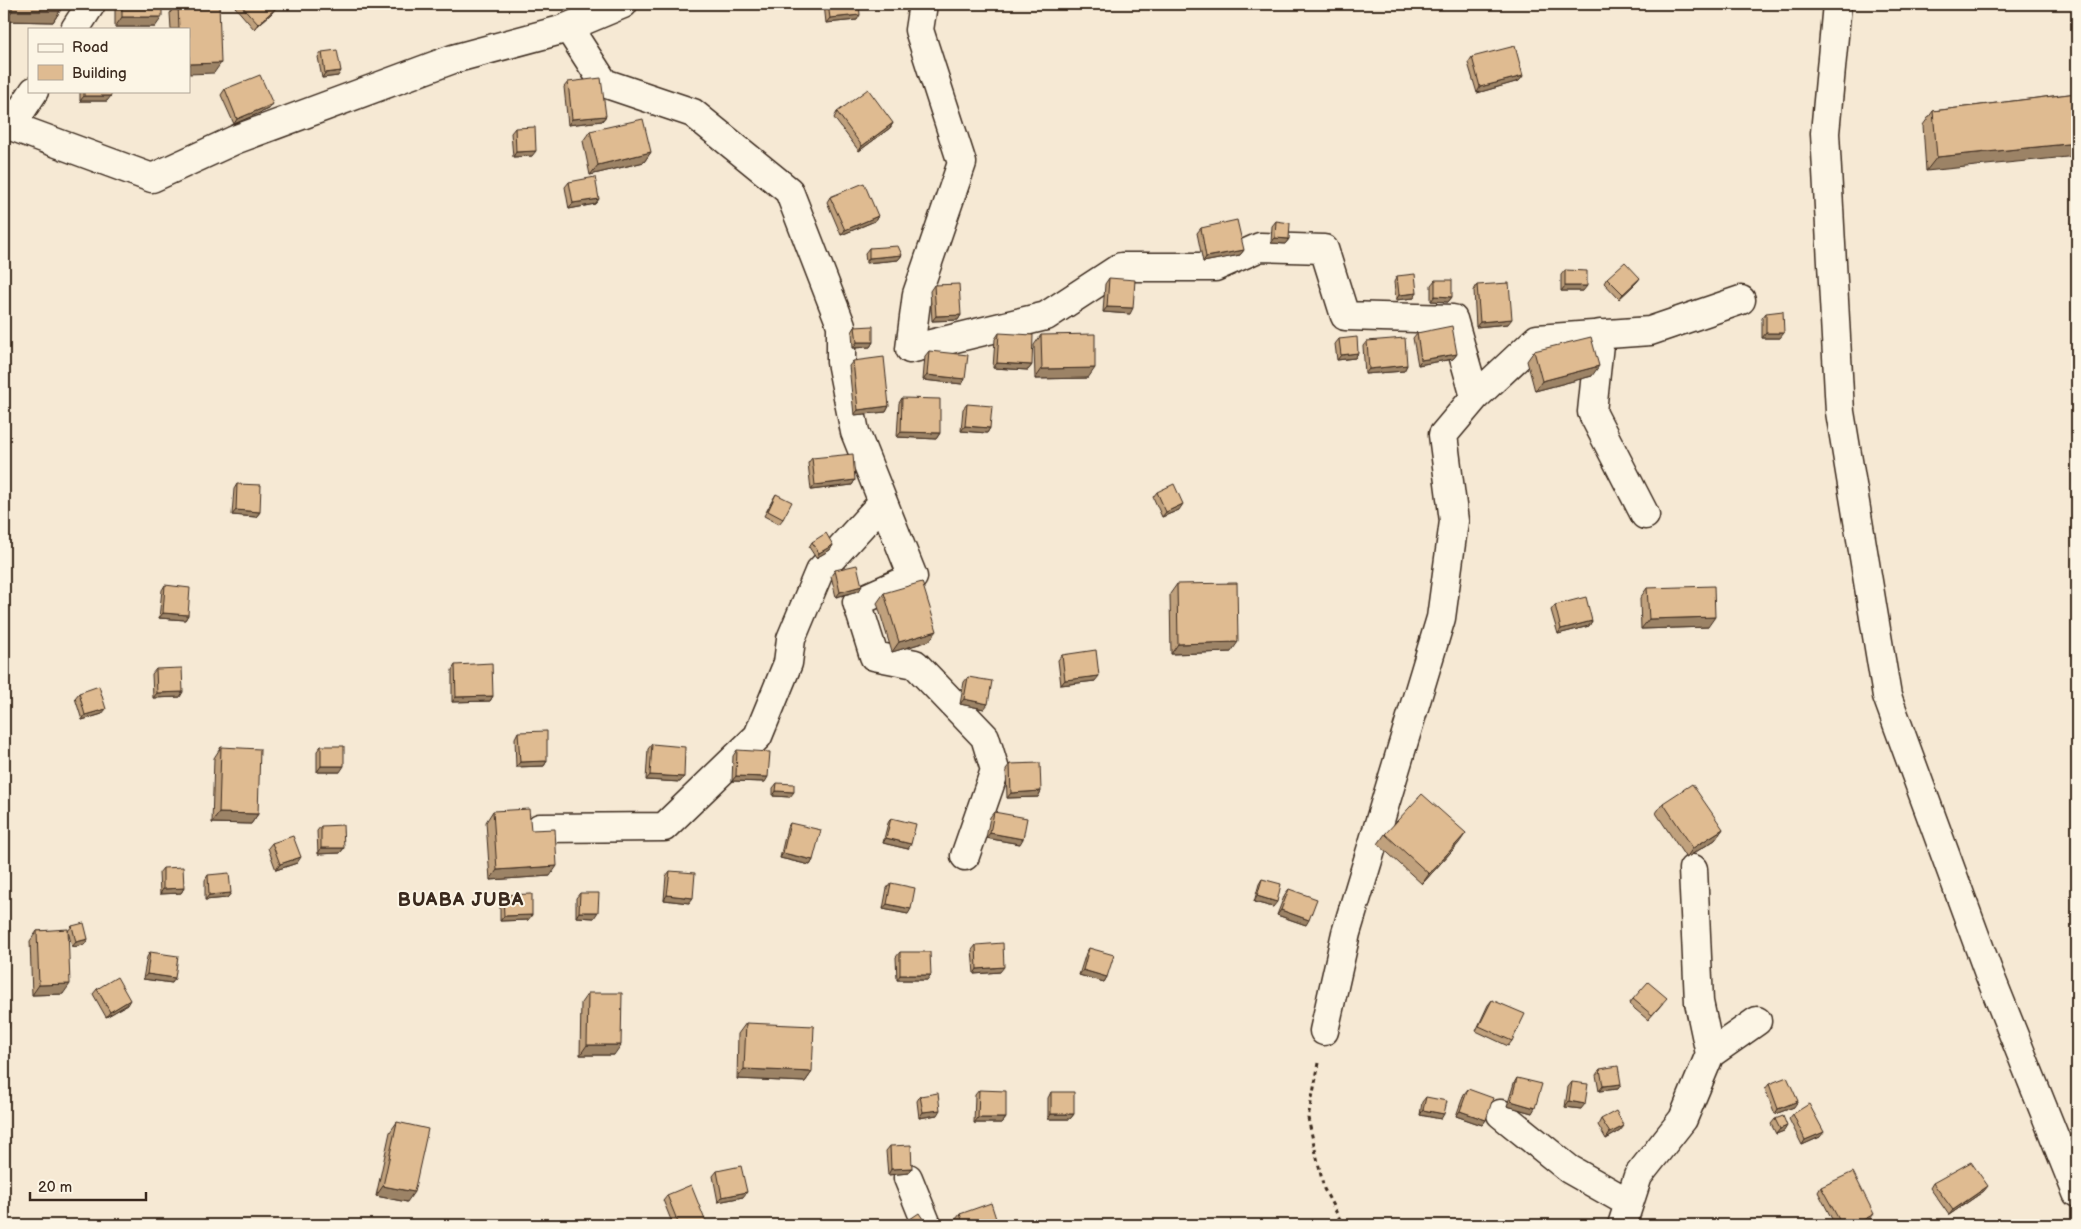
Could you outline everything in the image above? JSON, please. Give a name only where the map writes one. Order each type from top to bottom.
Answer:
[{"type":"street","points":[[76,28],[91,4]]},
{"type":"street","points":[[33,92],[7,126],[152,178],[237,139],[453,59],[568,27],[623,4]]},
{"type":"street","points":[[923,4],[919,30],[962,163],[917,294],[910,350],[1046,316],[1121,267],[1215,267],[1260,247],[1324,249],[1345,316],[1453,319],[1475,397]]},
{"type":"street","points":[[1837,4],[1825,133],[1840,412],[1886,696],[1988,972],[2077,1193]]},
{"type":"street","points":[[568,27],[604,83],[693,113],[789,191],[841,325],[841,362],[855,432],[913,577],[857,602],[874,656],[915,664],[985,737],[995,770],[966,856]]},
{"type":"street","points":[[1324,1031],[1346,933],[1442,618],[1454,521],[1443,435],[1475,397],[1537,339],[1650,331],[1741,300]]},
{"type":"street","points":[[1600,334],[1592,412],[1645,515]]},
{"type":"street","points":[[540,828],[664,827],[758,736],[788,663],[790,639],[819,572],[883,502]]},
{"type":"street","points":[[1693,869],[1699,1002],[1710,1054]]},
{"type":"street","points":[[1501,1114],[1570,1169],[1625,1220],[1638,1176],[1683,1119],[1710,1054],[1757,1021]]},
{"type":"street","points":[[908,1178],[927,1225]]},
{"type":"path","points":[[1324,1031],[1308,1118],[1324,1189],[1343,1225]]},
{"type":"building","points":[[12,4],[61,4],[60,11],[12,11]]},
{"type":"building","points":[[122,4],[162,4],[162,17],[122,17]]},
{"type":"building","points":[[178,4],[219,4],[221,63],[190,64],[190,28],[179,28]]},
{"type":"building","points":[[240,4],[272,4],[276,8],[258,24]]},
{"type":"building","points":[[828,4],[859,4],[860,15],[830,18]]},
{"type":"building","points":[[1515,46],[1523,76],[1480,87],[1472,57]]},
{"type":"building","points":[[337,50],[341,71],[325,73],[322,52]]},
{"type":"building","points":[[260,75],[273,104],[237,119],[225,89]]},
{"type":"building","points":[[601,78],[606,116],[572,119],[568,82]]},
{"type":"building","points":[[868,89],[893,123],[862,146],[837,112]]},
{"type":"building","points":[[84,92],[111,92],[111,96],[84,96]]},
{"type":"building","points":[[2077,93],[2077,143],[1937,157],[1933,111]]},
{"type":"building","points":[[643,119],[651,152],[598,165],[590,131]]},
{"type":"building","points":[[535,127],[536,151],[516,152],[515,128]]},
{"type":"building","points":[[595,177],[599,199],[573,203],[569,182]]},
{"type":"building","points":[[864,183],[878,216],[845,230],[830,197]]},
{"type":"building","points":[[1237,220],[1244,250],[1206,257],[1201,228]]},
{"type":"building","points":[[1276,221],[1290,223],[1289,239],[1275,238]]},
{"type":"building","points":[[898,246],[902,255],[869,258],[869,248]]},
{"type":"building","points":[[1625,262],[1640,278],[1623,294],[1607,278]]},
{"type":"building","points":[[1565,270],[1587,271],[1587,286],[1565,286]]},
{"type":"building","points":[[1415,274],[1417,293],[1399,295],[1397,276]]},
{"type":"building","points":[[1109,278],[1135,280],[1133,308],[1107,307]]},
{"type":"building","points":[[1435,280],[1452,280],[1452,297],[1435,296]]},
{"type":"building","points":[[1509,283],[1512,319],[1480,322],[1477,285]]},
{"type":"building","points":[[959,284],[961,315],[936,316],[934,285]]},
{"type":"building","points":[[1783,311],[1784,333],[1766,333],[1766,313]]},
{"type":"building","points":[[873,326],[873,342],[857,342],[855,327]]},
{"type":"building","points":[[1452,326],[1457,354],[1421,360],[1417,333]]},
{"type":"building","points":[[999,333],[1033,335],[1032,365],[997,363]]},
{"type":"building","points":[[1095,334],[1095,368],[1042,369],[1041,335]]},
{"type":"building","points":[[1357,337],[1358,353],[1341,355],[1339,339]]},
{"type":"building","points":[[1591,337],[1599,366],[1542,381],[1534,351]]},
{"type":"building","points":[[1405,338],[1407,365],[1369,369],[1367,341]]},
{"type":"building","points":[[929,351],[968,355],[965,379],[927,375]]},
{"type":"building","points":[[884,357],[889,406],[858,410],[853,361]]},
{"type":"building","points":[[902,398],[940,399],[940,433],[901,432]]},
{"type":"building","points":[[967,404],[992,406],[990,428],[965,426]]},
{"type":"building","points":[[853,454],[855,480],[815,485],[812,458]]},
{"type":"building","points":[[237,484],[261,485],[260,512],[236,510]]},
{"type":"building","points":[[1174,484],[1183,504],[1166,512],[1157,492]]},
{"type":"building","points":[[776,494],[792,502],[783,519],[768,511]]},
{"type":"building","points":[[826,533],[833,545],[819,553],[812,542]]},
{"type":"building","points":[[857,565],[862,586],[840,592],[835,570]]},
{"type":"building","points":[[922,582],[937,631],[899,642],[884,593]]},
{"type":"building","points":[[1237,583],[1238,642],[1178,644],[1177,584]]},
{"type":"building","points":[[165,585],[190,588],[188,615],[163,613]]},
{"type":"building","points":[[1714,586],[1715,617],[1649,619],[1647,588]]},
{"type":"building","points":[[1586,597],[1592,621],[1561,629],[1555,605]]},
{"type":"building","points":[[1096,650],[1099,676],[1065,680],[1062,655]]},
{"type":"building","points":[[492,663],[493,696],[456,697],[455,665]]},
{"type":"building","points":[[182,668],[183,692],[157,693],[156,669]]},
{"type":"building","points":[[968,677],[992,681],[988,704],[964,699]]},
{"type":"building","points":[[99,686],[106,709],[85,715],[79,693]]},
{"type":"building","points":[[547,731],[547,761],[520,762],[518,732]]},
{"type":"building","points":[[652,744],[685,747],[684,777],[650,775]]},
{"type":"building","points":[[321,746],[344,746],[344,766],[321,766]]},
{"type":"building","points":[[221,747],[260,749],[258,814],[219,813]]},
{"type":"building","points":[[737,750],[770,752],[768,777],[736,776]]},
{"type":"building","points":[[1040,763],[1041,791],[1011,793],[1010,764]]},
{"type":"building","points":[[777,783],[794,784],[794,792],[776,791]]},
{"type":"building","points":[[1692,784],[1723,829],[1693,848],[1663,803]]},
{"type":"building","points":[[1422,794],[1466,833],[1429,874],[1385,834]]},
{"type":"building","points":[[529,809],[531,830],[555,829],[557,866],[497,870],[493,811]]},
{"type":"building","points":[[994,812],[1027,818],[1023,839],[990,833]]},
{"type":"building","points":[[891,818],[916,824],[911,844],[886,838]]},
{"type":"building","points":[[790,823],[821,830],[813,860],[783,853]]},
{"type":"building","points":[[343,825],[344,848],[321,848],[321,826]]},
{"type":"building","points":[[293,836],[301,857],[280,864],[272,843]]},
{"type":"building","points":[[183,867],[184,888],[163,889],[163,868]]},
{"type":"building","points":[[670,871],[695,873],[693,898],[667,895]]},
{"type":"building","points":[[229,873],[231,893],[209,895],[208,875]]},
{"type":"building","points":[[1262,879],[1281,884],[1277,902],[1257,896]]},
{"type":"building","points":[[891,883],[915,888],[911,909],[887,904]]},
{"type":"building","points":[[1289,889],[1317,899],[1309,920],[1281,910]]},
{"type":"building","points":[[580,893],[599,893],[598,912],[579,912]]},
{"type":"building","points":[[532,894],[532,915],[504,916],[503,895]]},
{"type":"building","points":[[84,923],[88,939],[76,942],[72,926]]},
{"type":"building","points":[[68,929],[70,984],[39,985],[37,931]]},
{"type":"building","points":[[1003,943],[1004,967],[977,969],[976,945]]},
{"type":"building","points":[[1089,948],[1114,955],[1107,977],[1083,970]]},
{"type":"building","points":[[150,952],[178,956],[175,978],[147,974]]},
{"type":"building","points":[[900,952],[930,952],[931,975],[900,975]]},
{"type":"building","points":[[117,977],[130,1000],[110,1012],[97,989]]},
{"type":"building","points":[[1648,982],[1667,998],[1652,1015],[1633,999]]},
{"type":"building","points":[[588,993],[622,993],[621,1045],[587,1045]]},
{"type":"building","points":[[1492,1000],[1525,1014],[1512,1041],[1479,1026]]},
{"type":"building","points":[[8,1005],[9,1028],[4,1029],[4,1006]]},
{"type":"building","points":[[746,1023],[814,1026],[812,1072],[744,1069]]},
{"type":"building","points":[[1618,1066],[1621,1084],[1603,1086],[1600,1069]]},
{"type":"building","points":[[1787,1077],[1798,1101],[1778,1109],[1769,1084]]},
{"type":"building","points":[[1517,1078],[1542,1084],[1535,1108],[1511,1101]]},
{"type":"building","points":[[1572,1082],[1588,1084],[1585,1104],[1569,1101]]},
{"type":"building","points":[[1468,1089],[1493,1098],[1486,1120],[1460,1111]]},
{"type":"building","points":[[979,1090],[1006,1091],[1006,1118],[978,1118]]},
{"type":"building","points":[[1051,1092],[1074,1092],[1074,1114],[1051,1114]]},
{"type":"building","points":[[938,1093],[940,1110],[923,1112],[920,1096]]},
{"type":"building","points":[[1426,1097],[1447,1101],[1444,1114],[1423,1110]]},
{"type":"building","points":[[1809,1104],[1824,1132],[1805,1140],[1793,1114]]},
{"type":"building","points":[[1616,1111],[1624,1126],[1610,1133],[1601,1119]]},
{"type":"building","points":[[1783,1116],[1787,1126],[1780,1129],[1775,1119]]},
{"type":"building","points":[[397,1122],[428,1129],[414,1192],[383,1186]]},
{"type":"building","points":[[911,1145],[912,1168],[891,1169],[890,1146]]},
{"type":"building","points":[[1971,1162],[1988,1186],[1953,1210],[1933,1183]]},
{"type":"building","points":[[741,1166],[747,1192],[722,1197],[717,1171]]},
{"type":"building","points":[[1853,1172],[1874,1214],[1854,1225],[1842,1225],[1821,1187]]},
{"type":"building","points":[[691,1185],[707,1225],[679,1225],[667,1195]]},
{"type":"building","points":[[991,1203],[998,1225],[964,1225],[960,1214]]},
{"type":"building","points":[[919,1213],[927,1225],[905,1225],[904,1223]]},
{"type":"district","name":"BUABA JUBA","points":[[461,899]]}]
